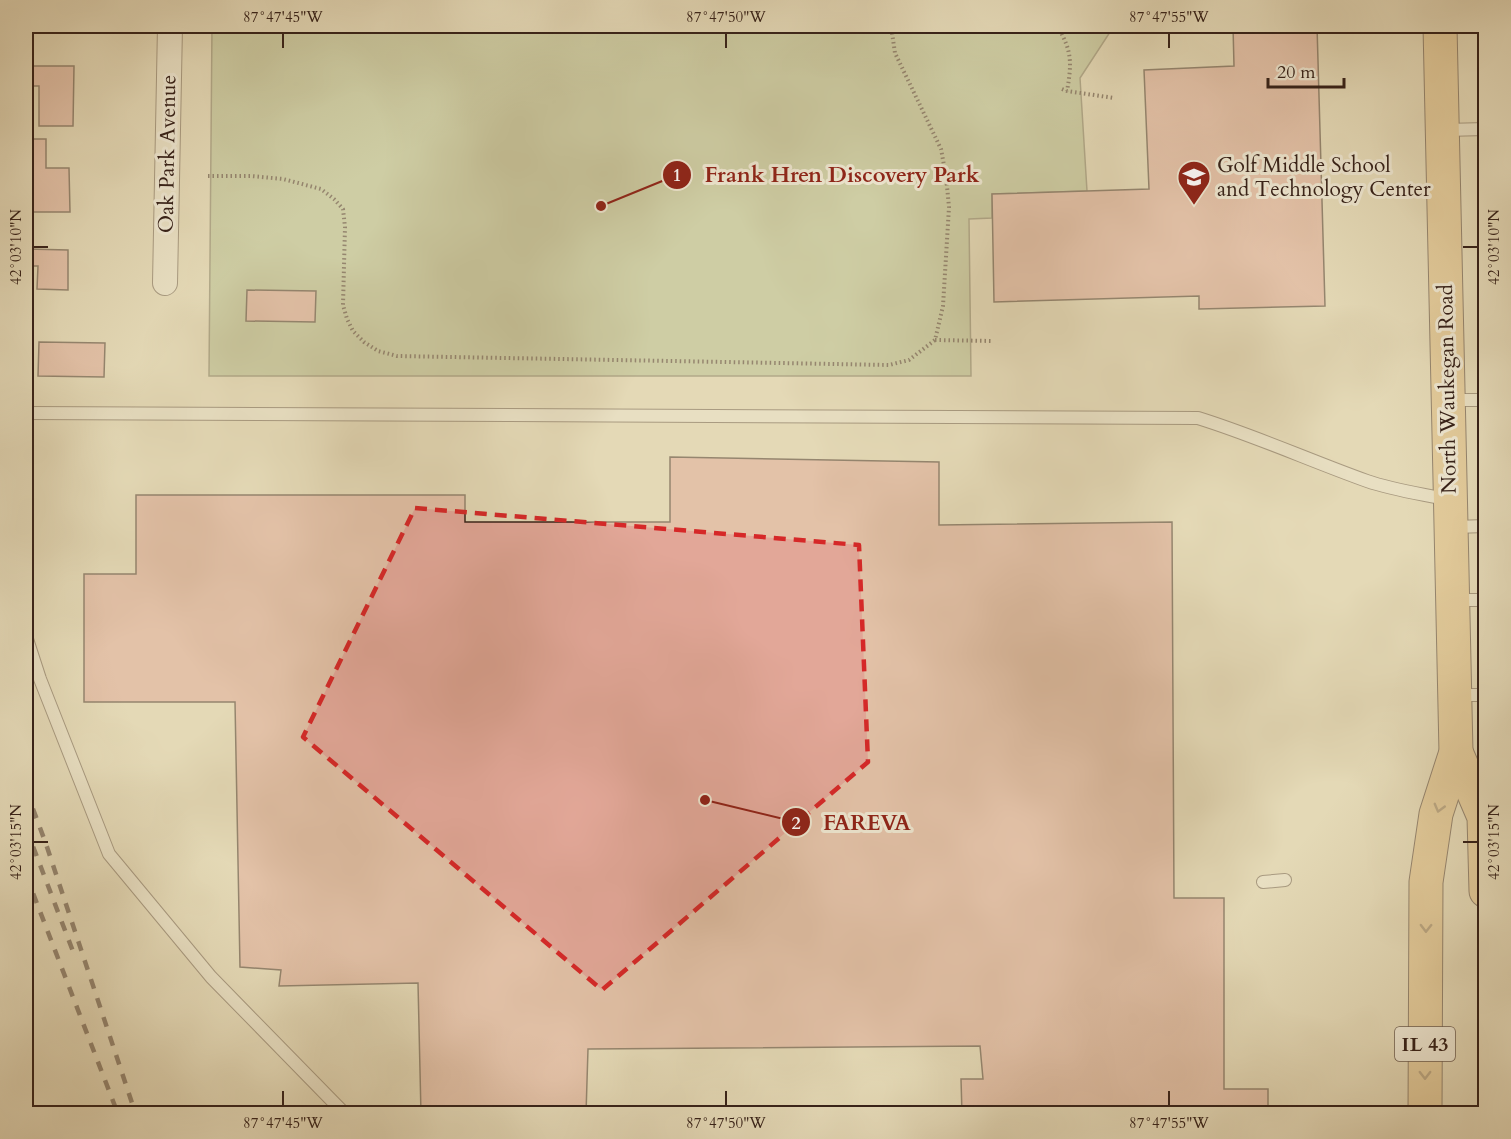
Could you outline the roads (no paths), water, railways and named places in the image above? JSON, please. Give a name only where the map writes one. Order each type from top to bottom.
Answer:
[{"type":"main road","name":"North Waukegan Road","points":[[1425,1113],[1426,882],[1436,814],[1456,752],[1470,695],[1452,600],[1440,26]]},
{"type":"main road","name":"North Waukegan Road","points":[[1456,752],[1484,817],[1485,891]]},
{"type":"street","name":"Oak Park Avenue","points":[[165,283],[170,26]]},
{"type":"lane","points":[[1442,130],[1485,129]]},
{"type":"lane","points":[[1448,400],[1485,400]]},
{"type":"lane","points":[[26,413],[1198,418],[1272,443],[1485,526]]},
{"type":"lane","points":[[1452,600],[1485,600]]},
{"type":"lane","points":[[26,636],[40,679],[109,854],[211,977],[345,1113]]},
{"type":"lane","points":[[1263,882],[1285,880]]},
{"type":"railway","points":[[26,790],[133,1106]]},
{"type":"railway","points":[[26,828],[74,954]]},
{"type":"railway","points":[[26,875],[118,1114]]},
{"type":"place","name":"Frank Hren Discovery Park","points":[[601,206]]},
{"type":"place","name":"Golf Middle School and Technology Center","points":[[1194,206]]},
{"type":"place","name":"FAREVA","points":[[705,800]]}]
